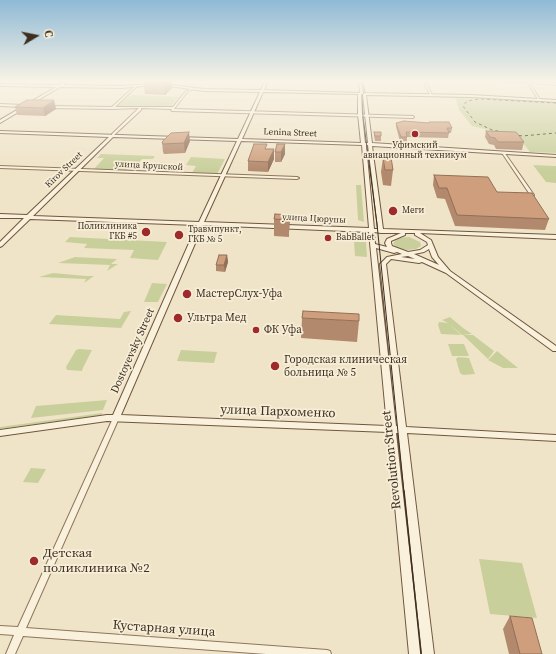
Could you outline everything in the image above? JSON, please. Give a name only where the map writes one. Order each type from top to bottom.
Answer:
[{"type":"street","points":[[0,122],[19,111]]},
{"type":"street","name":"Kirov Street","points":[[0,244],[138,111]]},
{"type":"street","points":[[213,111],[413,117]]},
{"type":"street","points":[[360,111],[414,654]]},
{"type":"street","points":[[366,111],[381,231]]},
{"type":"street","name":"Dostoyevsky Street","points":[[10,654],[116,418],[201,223],[252,112]]},
{"type":"street","name":"Lenina Street","points":[[0,132],[370,144],[556,156]]},
{"type":"street","points":[[503,153],[532,195]]},
{"type":"street","name":"улица Крупской","points":[[0,167],[297,178]]},
{"type":"street","name":"улица Цюрупы","points":[[0,216],[556,237]]},
{"type":"street","points":[[448,272],[435,257],[430,244],[420,235],[411,232],[396,235],[388,242],[392,248],[428,262],[448,272],[556,349]]},
{"type":"street","points":[[386,261],[406,254],[422,251],[430,244],[436,233]]},
{"type":"street","points":[[373,245],[406,254]]},
{"type":"street","points":[[386,261],[428,262]]},
{"type":"street","name":"Revolution Street","points":[[386,261],[428,654]]},
{"type":"street","name":"улица Пархоменко","points":[[0,433],[116,418],[403,429],[556,438]]},
{"type":"street","name":"Кустарная улица","points":[[0,630],[327,654]]},
{"type":"green space","points":[[459,111],[556,111],[556,153],[530,152],[518,137],[472,126]]},
{"type":"green space","points":[[101,154],[155,156],[153,159],[142,159],[135,167],[130,166],[126,171],[93,170],[104,158],[97,158]]},
{"type":"green space","points":[[191,157],[225,159],[217,174],[192,173],[196,166],[186,165]]},
{"type":"green space","points":[[533,165],[556,166],[556,183],[546,182]]},
{"type":"green space","points":[[356,185],[361,185],[364,222],[358,220]]},
{"type":"green space","points":[[70,237],[167,242],[158,260],[130,258],[134,250],[84,248],[87,244],[65,242]]},
{"type":"green space","points":[[409,237],[420,242],[421,246],[416,249],[407,250],[398,248],[393,244],[397,238]]},
{"type":"green space","points":[[354,242],[366,242],[367,257],[355,256]]},
{"type":"green space","points":[[75,257],[117,259],[111,264],[118,264],[107,271],[110,265],[58,263]]},
{"type":"green space","points":[[53,273],[94,276],[84,283],[86,279],[39,277]]},
{"type":"green space","points":[[152,283],[167,284],[158,302],[144,302]]},
{"type":"green space","points":[[131,311],[121,328],[49,324],[56,315],[120,319],[124,312]]},
{"type":"green space","points":[[450,317],[472,334],[462,335],[442,320]]},
{"type":"green space","points":[[439,322],[448,323],[461,335],[441,334],[438,325]]},
{"type":"green space","points":[[463,335],[473,335],[494,351],[488,359]]},
{"type":"green space","points":[[448,344],[464,344],[469,356],[452,356]]},
{"type":"green space","points":[[76,350],[92,350],[82,371],[67,370],[66,367]]},
{"type":"green space","points":[[181,350],[217,352],[214,363],[177,361]]},
{"type":"green space","points":[[497,351],[518,368],[503,368],[488,360]]},
{"type":"green space","points":[[458,357],[469,358],[475,374],[463,375],[460,373],[456,359]]},
{"type":"green space","points":[[107,400],[103,410],[31,418],[36,406]]},
{"type":"green space","points":[[102,413],[102,415],[0,429],[0,427]]},
{"type":"green space","points":[[31,468],[46,469],[38,483],[23,482]]},
{"type":"green space","points":[[479,559],[522,563],[537,618],[490,614]]},
{"type":"building","points":[[404,121],[429,123],[449,122],[452,128],[447,128],[449,133],[406,132],[407,137],[401,137],[396,123]]},
{"type":"building","points":[[486,131],[516,132],[524,142],[498,142],[495,138],[490,137]]},
{"type":"building","points":[[189,132],[184,143],[163,144],[162,142],[171,133]]},
{"type":"building","points":[[374,132],[381,132],[381,136],[375,136]]},
{"type":"building","points":[[254,144],[267,144],[265,149],[274,149],[268,162],[248,161]]},
{"type":"building","points":[[277,144],[285,144],[281,152],[275,152]]},
{"type":"building","points":[[383,157],[391,157],[393,170],[385,170]]},
{"type":"building","points":[[434,175],[488,177],[497,192],[532,193],[549,219],[457,215],[447,188],[439,188]]},
{"type":"building","points":[[275,214],[290,215],[289,220],[274,219]]},
{"type":"building","points":[[219,255],[227,255],[224,265],[216,265]]},
{"type":"building","points":[[303,311],[359,314],[359,321],[302,318]]},
{"type":"building","points":[[510,616],[532,618],[542,654],[520,654]]},
{"type":"tram line","points":[[363,111],[377,224],[404,492]]},
{"type":"tram line","points":[[404,491],[421,654]]},
{"type":"railway","points":[[466,111],[475,122],[492,130],[522,136],[556,133]]},
{"type":"place","name":"Уфимский авиационный техникум","points":[[415,134]]},
{"type":"place","name":"Меги","points":[[393,211]]},
{"type":"place","name":"Поликлиника ГКБ #5","points":[[146,232]]},
{"type":"place","name":"Травмпункт, ГКБ № 5","points":[[179,235]]},
{"type":"place","name":"BabBallet","points":[[328,238]]},
{"type":"place","name":"МастерСлух-Уфа","points":[[187,294]]},
{"type":"place","name":"Ультра Мед","points":[[178,318]]},
{"type":"place","name":"ФК Уфа","points":[[256,330]]},
{"type":"place","name":"Городская клиническая больница № 5","points":[[275,366]]},
{"type":"place","name":"Детская поликлиника №2","points":[[34,561]]}]
